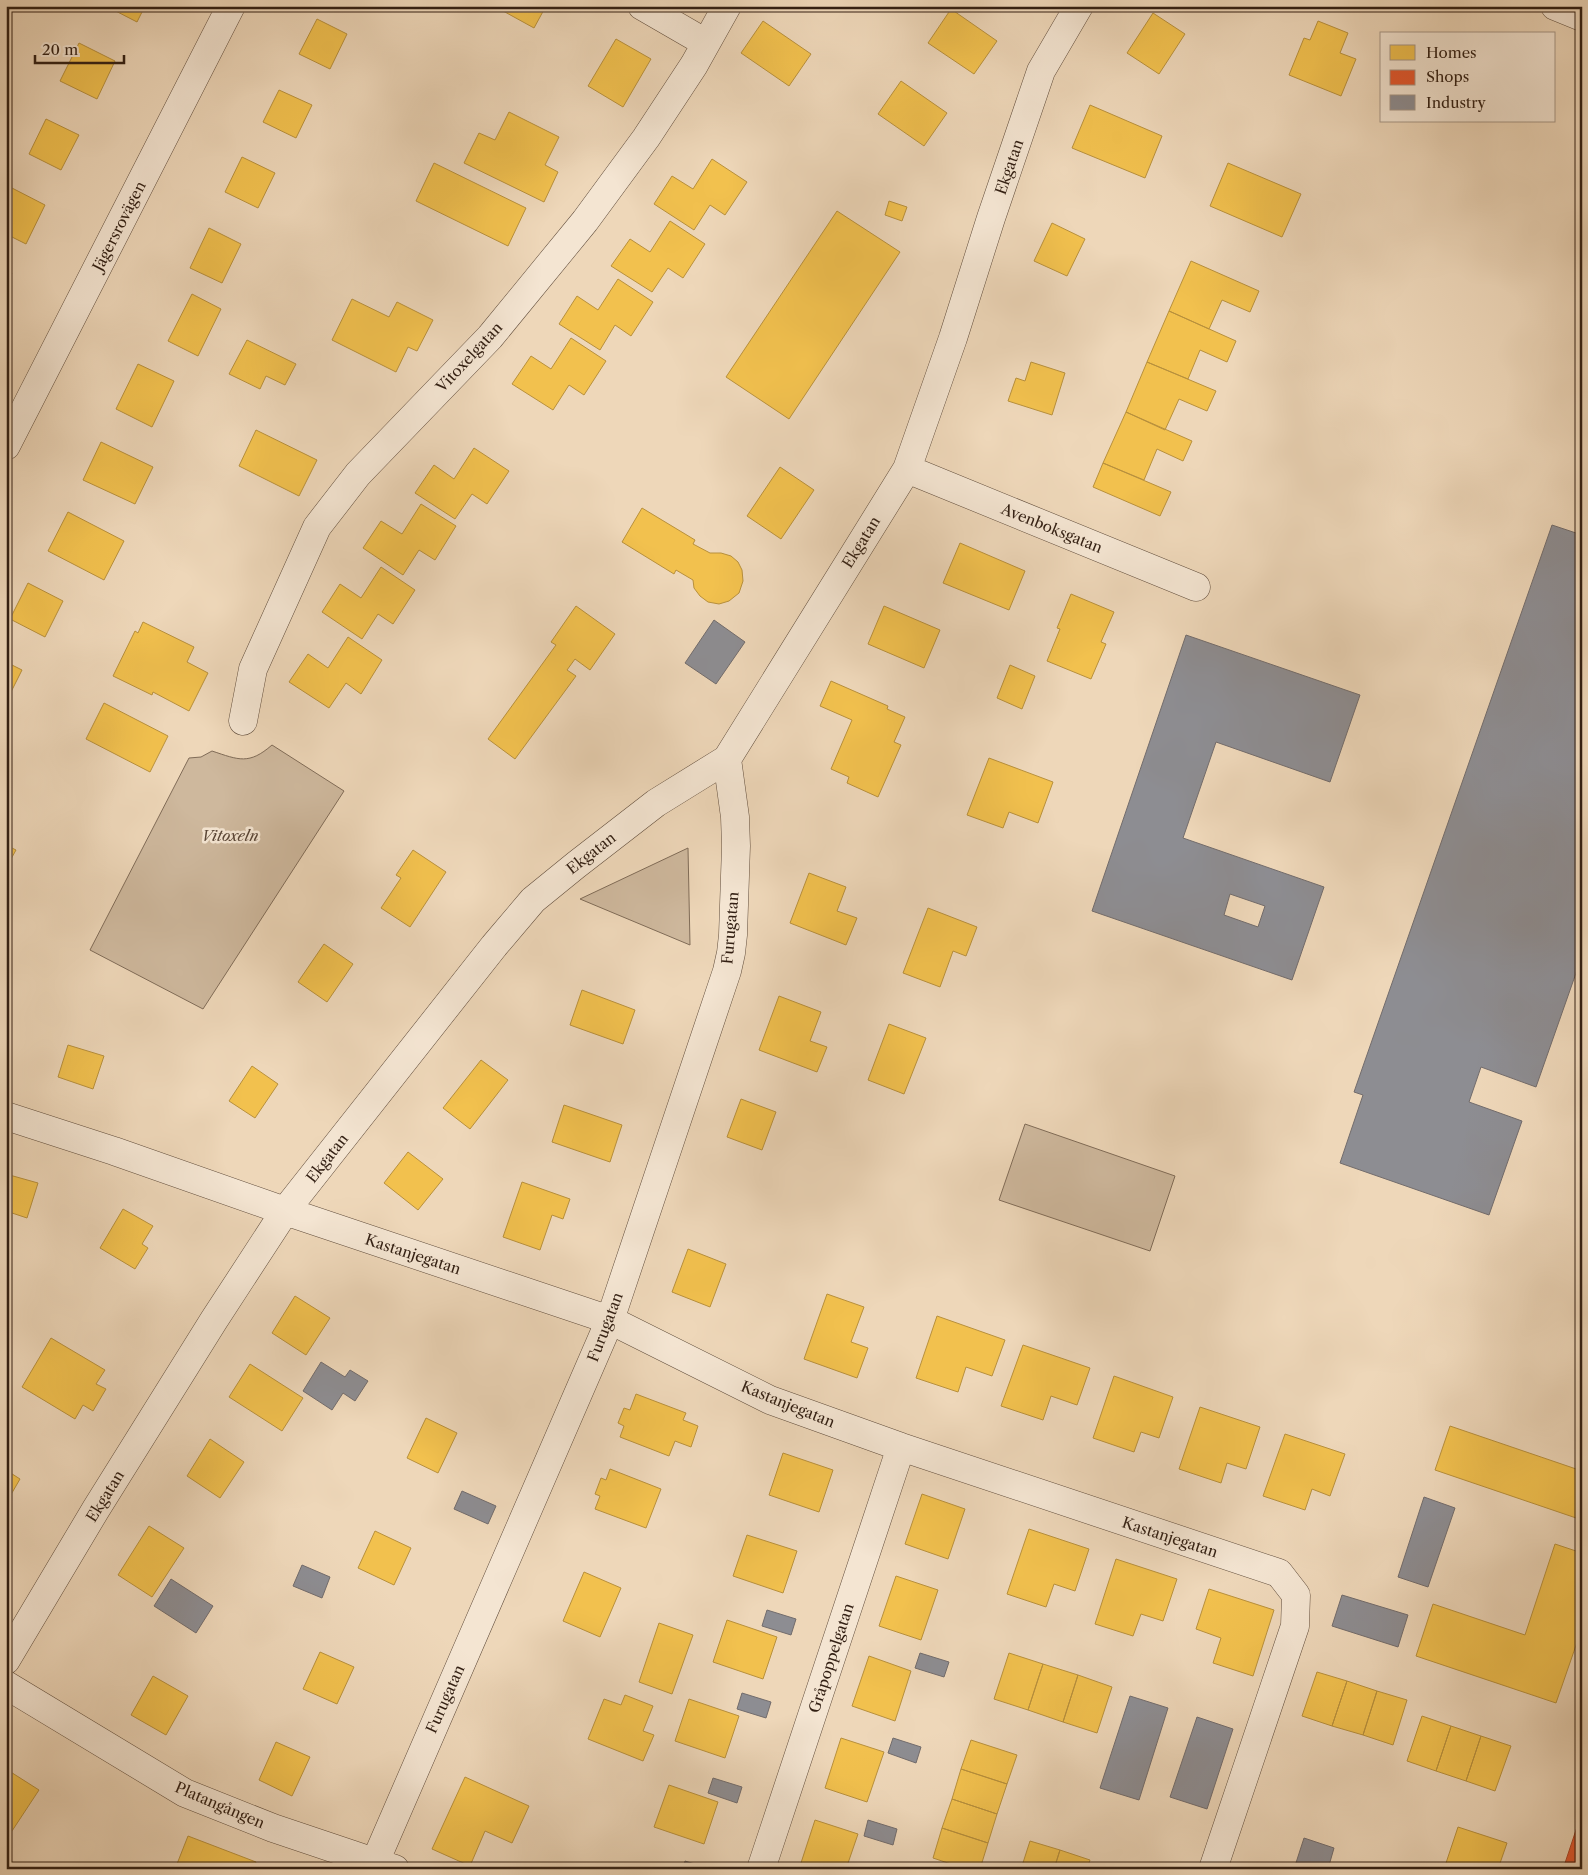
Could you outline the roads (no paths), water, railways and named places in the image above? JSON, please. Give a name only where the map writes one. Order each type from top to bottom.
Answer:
[{"type":"street","name":"Jägersrovägen","points":[[6,446],[231,6]]},
{"type":"street","points":[[642,6],[706,43]]},
{"type":"street","name":"Vitoxelgatan","points":[[243,721],[252,669],[318,527],[358,474],[490,337],[585,221],[646,138],[694,65],[727,6]]},
{"type":"street","name":"Ekgatan","points":[[6,1660],[96,1510],[214,1320],[285,1211],[422,1037],[533,900],[576,864],[656,803],[727,759],[907,469],[953,338],[1041,71],[1079,6]]},
{"type":"street","points":[[1556,6],[1582,17]]},
{"type":"street","name":"Avenboksgatan","points":[[907,469],[1196,587]]},
{"type":"street","name":"Furugatan","points":[[380,1866],[610,1320],[731,953],[736,846],[735,817],[727,759]]},
{"type":"street","name":"Kastanjegatan","points":[[6,1116],[610,1320],[770,1400],[902,1447],[1279,1573],[1296,1595],[1295,1626],[1213,1869]]},
{"type":"street","name":"Gråpoppelgatan","points":[[761,1869],[902,1447]]},
{"type":"street","name":"Platangången","points":[[6,1685],[184,1794],[380,1866]]},
{"type":"park label","name":"Vitoxeln","points":[[230,835]]}]
